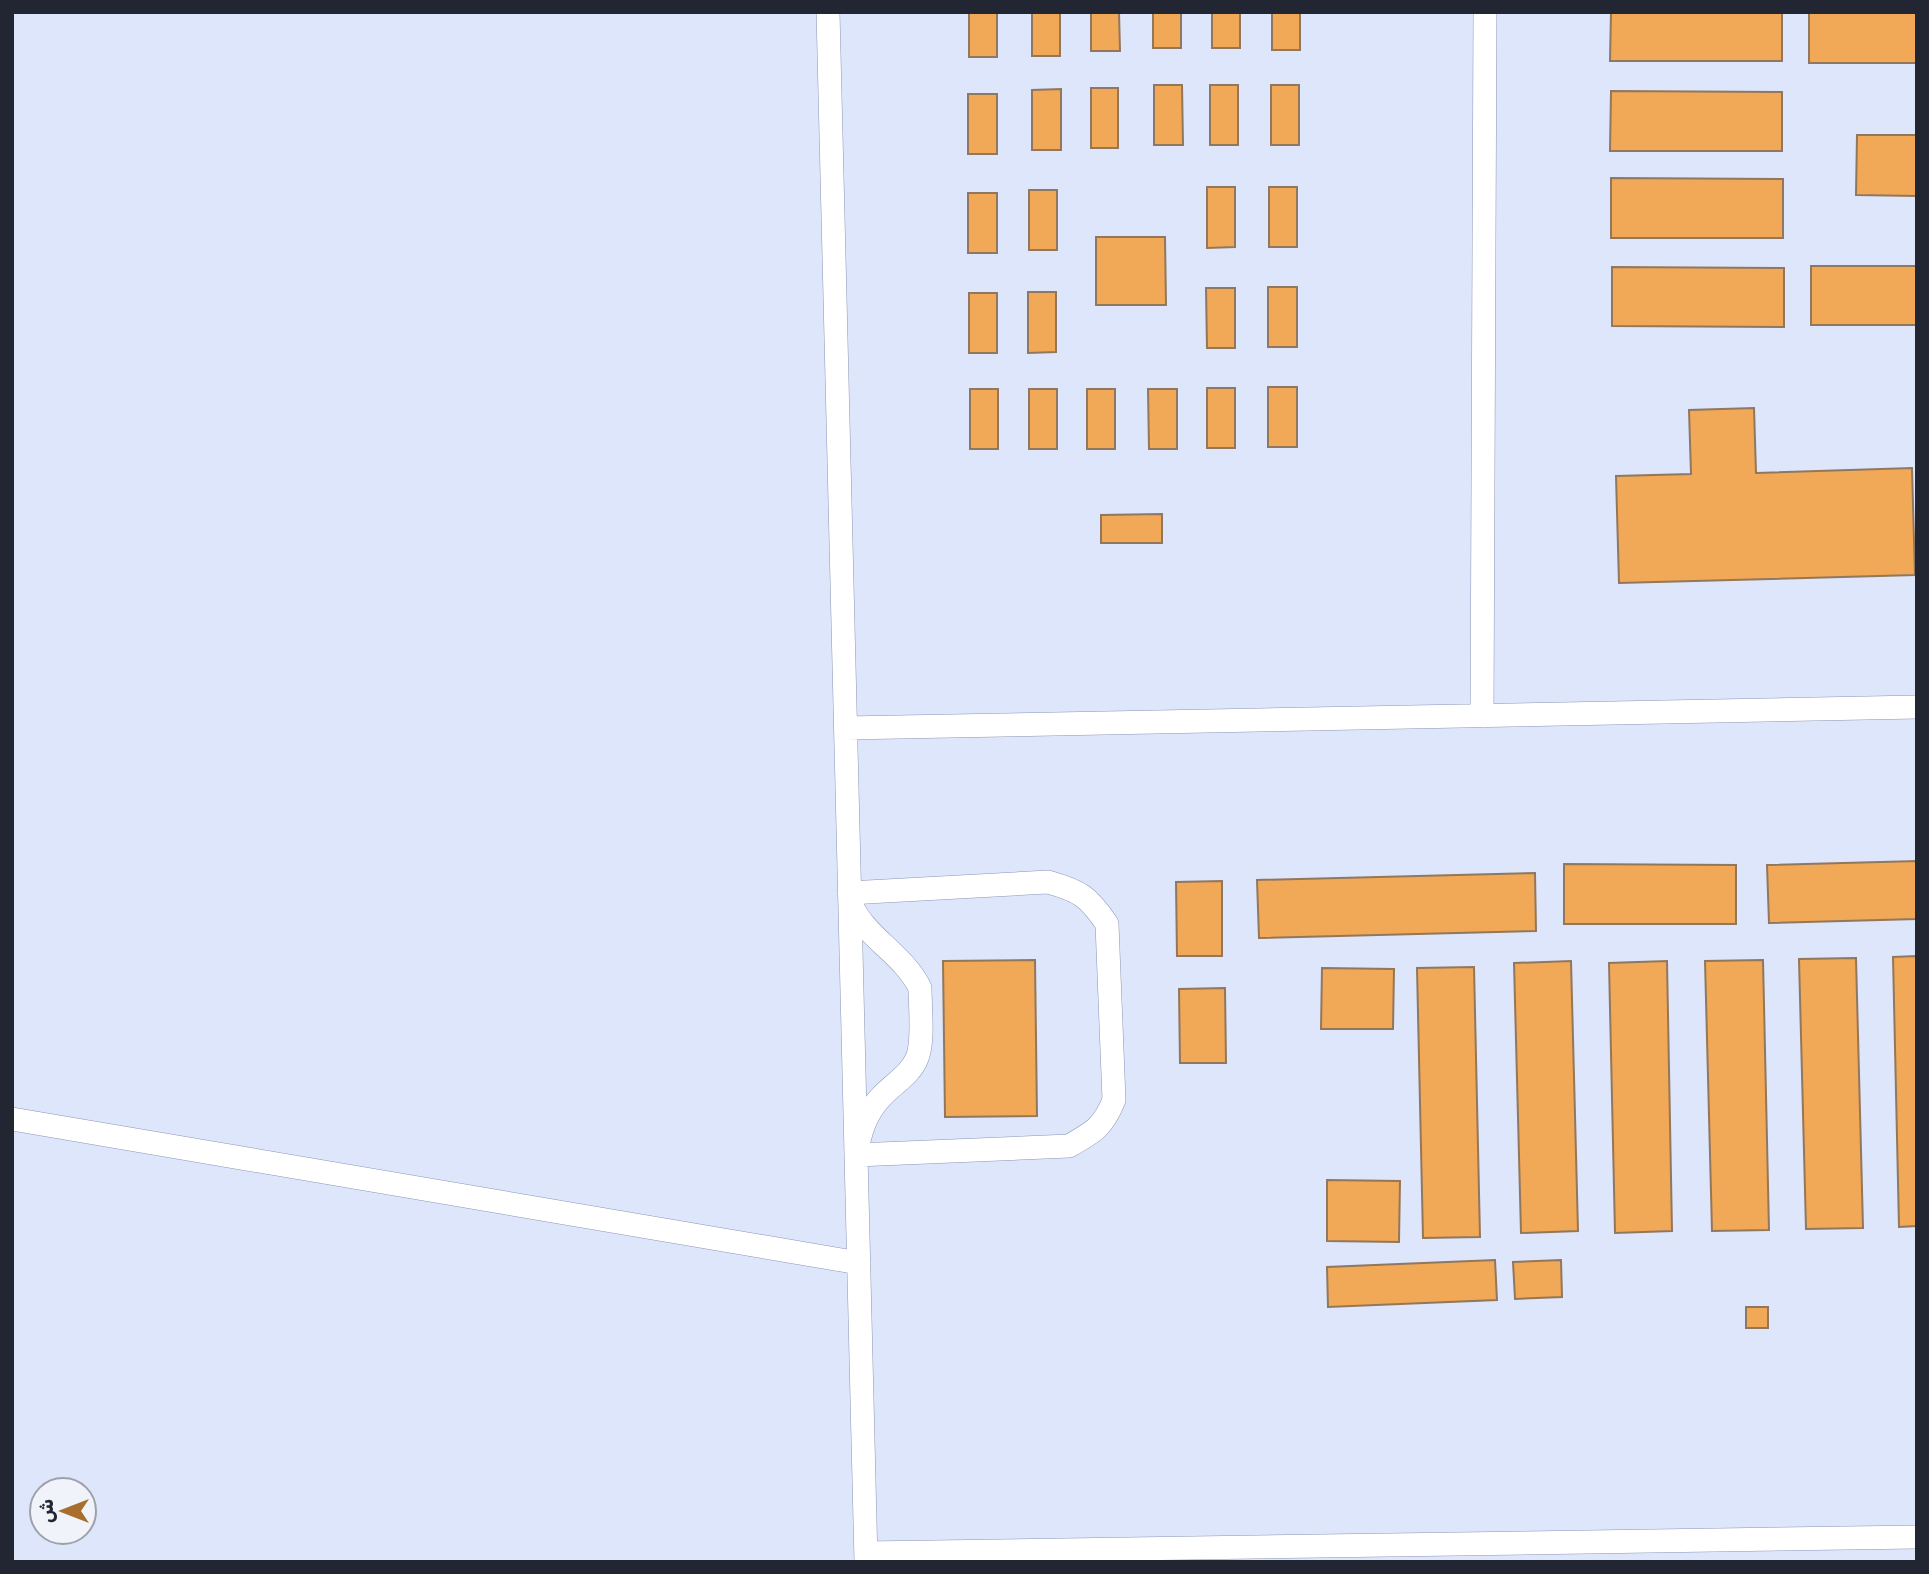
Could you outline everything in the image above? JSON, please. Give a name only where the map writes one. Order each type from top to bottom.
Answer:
[{"type":"lane","points":[[828,12],[866,1558],[1917,1537]]},
{"type":"lane","points":[[1482,716],[1485,12]]},
{"type":"lane","points":[[846,728],[1917,707]]},
{"type":"lane","points":[[849,898],[1048,882],[1073,889],[1093,903],[1107,924],[1114,1100],[1106,1119],[1092,1133],[1069,1146],[856,1155]]},
{"type":"lane","points":[[849,898],[856,916],[865,928],[900,961],[916,979],[920,988],[920,1049],[917,1060],[908,1072],[880,1097],[870,1111],[860,1130],[856,1155]]},
{"type":"lane","points":[[12,1119],[859,1264]]},
{"type":"building","points":[[969,12],[997,12],[997,57],[969,57]]},
{"type":"building","points":[[1032,12],[1060,12],[1060,56],[1032,56]]},
{"type":"building","points":[[1091,12],[1119,12],[1120,51],[1091,51]]},
{"type":"building","points":[[1153,12],[1181,12],[1181,48],[1153,48]]},
{"type":"building","points":[[1212,12],[1240,12],[1240,48],[1212,48]]},
{"type":"building","points":[[1272,12],[1300,12],[1300,50],[1272,50]]},
{"type":"building","points":[[1611,12],[1782,12],[1782,61],[1610,61]]},
{"type":"building","points":[[1809,12],[1917,12],[1917,63],[1809,63]]},
{"type":"building","points":[[1154,85],[1182,85],[1183,145],[1154,145]]},
{"type":"building","points":[[1210,85],[1238,85],[1238,145],[1210,145]]},
{"type":"building","points":[[1271,85],[1299,85],[1299,145],[1271,145]]},
{"type":"building","points":[[1091,88],[1118,88],[1118,148],[1091,148]]},
{"type":"building","points":[[1061,89],[1061,150],[1032,150],[1032,90]]},
{"type":"building","points":[[1611,91],[1782,92],[1782,151],[1610,151]]},
{"type":"building","points":[[968,94],[997,94],[997,154],[968,154]]},
{"type":"building","points":[[1857,135],[1917,135],[1917,196],[1856,195]]},
{"type":"building","points":[[1611,178],[1783,179],[1783,238],[1611,238]]},
{"type":"building","points":[[1207,187],[1235,187],[1235,247],[1207,248]]},
{"type":"building","points":[[1269,187],[1297,187],[1297,247],[1269,247]]},
{"type":"building","points":[[1029,190],[1057,190],[1057,250],[1029,250]]},
{"type":"building","points":[[968,193],[997,193],[997,253],[968,253]]},
{"type":"building","points":[[1096,237],[1165,237],[1166,305],[1096,305]]},
{"type":"building","points":[[1811,266],[1917,266],[1917,325],[1811,325]]},
{"type":"building","points":[[1612,267],[1784,268],[1784,327],[1612,326]]},
{"type":"building","points":[[1268,287],[1297,287],[1297,347],[1268,347]]},
{"type":"building","points":[[1206,288],[1235,288],[1235,348],[1207,348]]},
{"type":"building","points":[[1028,292],[1056,292],[1056,352],[1028,353]]},
{"type":"building","points":[[969,293],[997,293],[997,353],[969,353]]},
{"type":"building","points":[[1268,387],[1297,387],[1297,447],[1268,447]]},
{"type":"building","points":[[1207,388],[1235,388],[1235,448],[1207,448]]},
{"type":"building","points":[[970,389],[998,389],[998,449],[970,449]]},
{"type":"building","points":[[1029,389],[1057,389],[1057,449],[1029,449]]},
{"type":"building","points":[[1087,389],[1115,389],[1115,449],[1087,449]]},
{"type":"building","points":[[1148,389],[1177,389],[1177,449],[1149,449]]},
{"type":"building","points":[[1754,408],[1756,473],[1912,468],[1915,575],[1619,583],[1616,476],[1691,474],[1689,410]]},
{"type":"building","points":[[1162,514],[1162,543],[1101,543],[1101,515]]},
{"type":"building","points":[[1917,861],[1917,919],[1769,923],[1767,865]]},
{"type":"building","points":[[1564,864],[1736,865],[1736,924],[1564,924]]},
{"type":"building","points":[[1535,873],[1536,931],[1259,938],[1257,880]]},
{"type":"building","points":[[1222,881],[1222,956],[1177,956],[1176,882]]},
{"type":"building","points":[[1917,956],[1917,1226],[1899,1227],[1893,957]]},
{"type":"building","points":[[1856,958],[1863,1228],[1806,1229],[1799,959]]},
{"type":"building","points":[[1035,960],[1037,1116],[945,1117],[943,961]]},
{"type":"building","points":[[1763,960],[1769,1230],[1712,1231],[1705,961]]},
{"type":"building","points":[[1571,961],[1578,1231],[1521,1233],[1514,963]]},
{"type":"building","points":[[1667,961],[1672,1231],[1615,1233],[1609,963]]},
{"type":"building","points":[[1474,967],[1480,1237],[1423,1238],[1417,968]]},
{"type":"building","points":[[1322,968],[1394,969],[1393,1029],[1321,1029]]},
{"type":"building","points":[[1225,988],[1226,1063],[1180,1063],[1179,989]]},
{"type":"building","points":[[1327,1180],[1400,1181],[1399,1242],[1327,1241]]},
{"type":"building","points":[[1495,1260],[1497,1300],[1328,1307],[1327,1267]]},
{"type":"building","points":[[1561,1260],[1562,1297],[1515,1299],[1513,1262]]},
{"type":"building","points":[[1746,1307],[1768,1307],[1768,1328],[1746,1328]]}]
